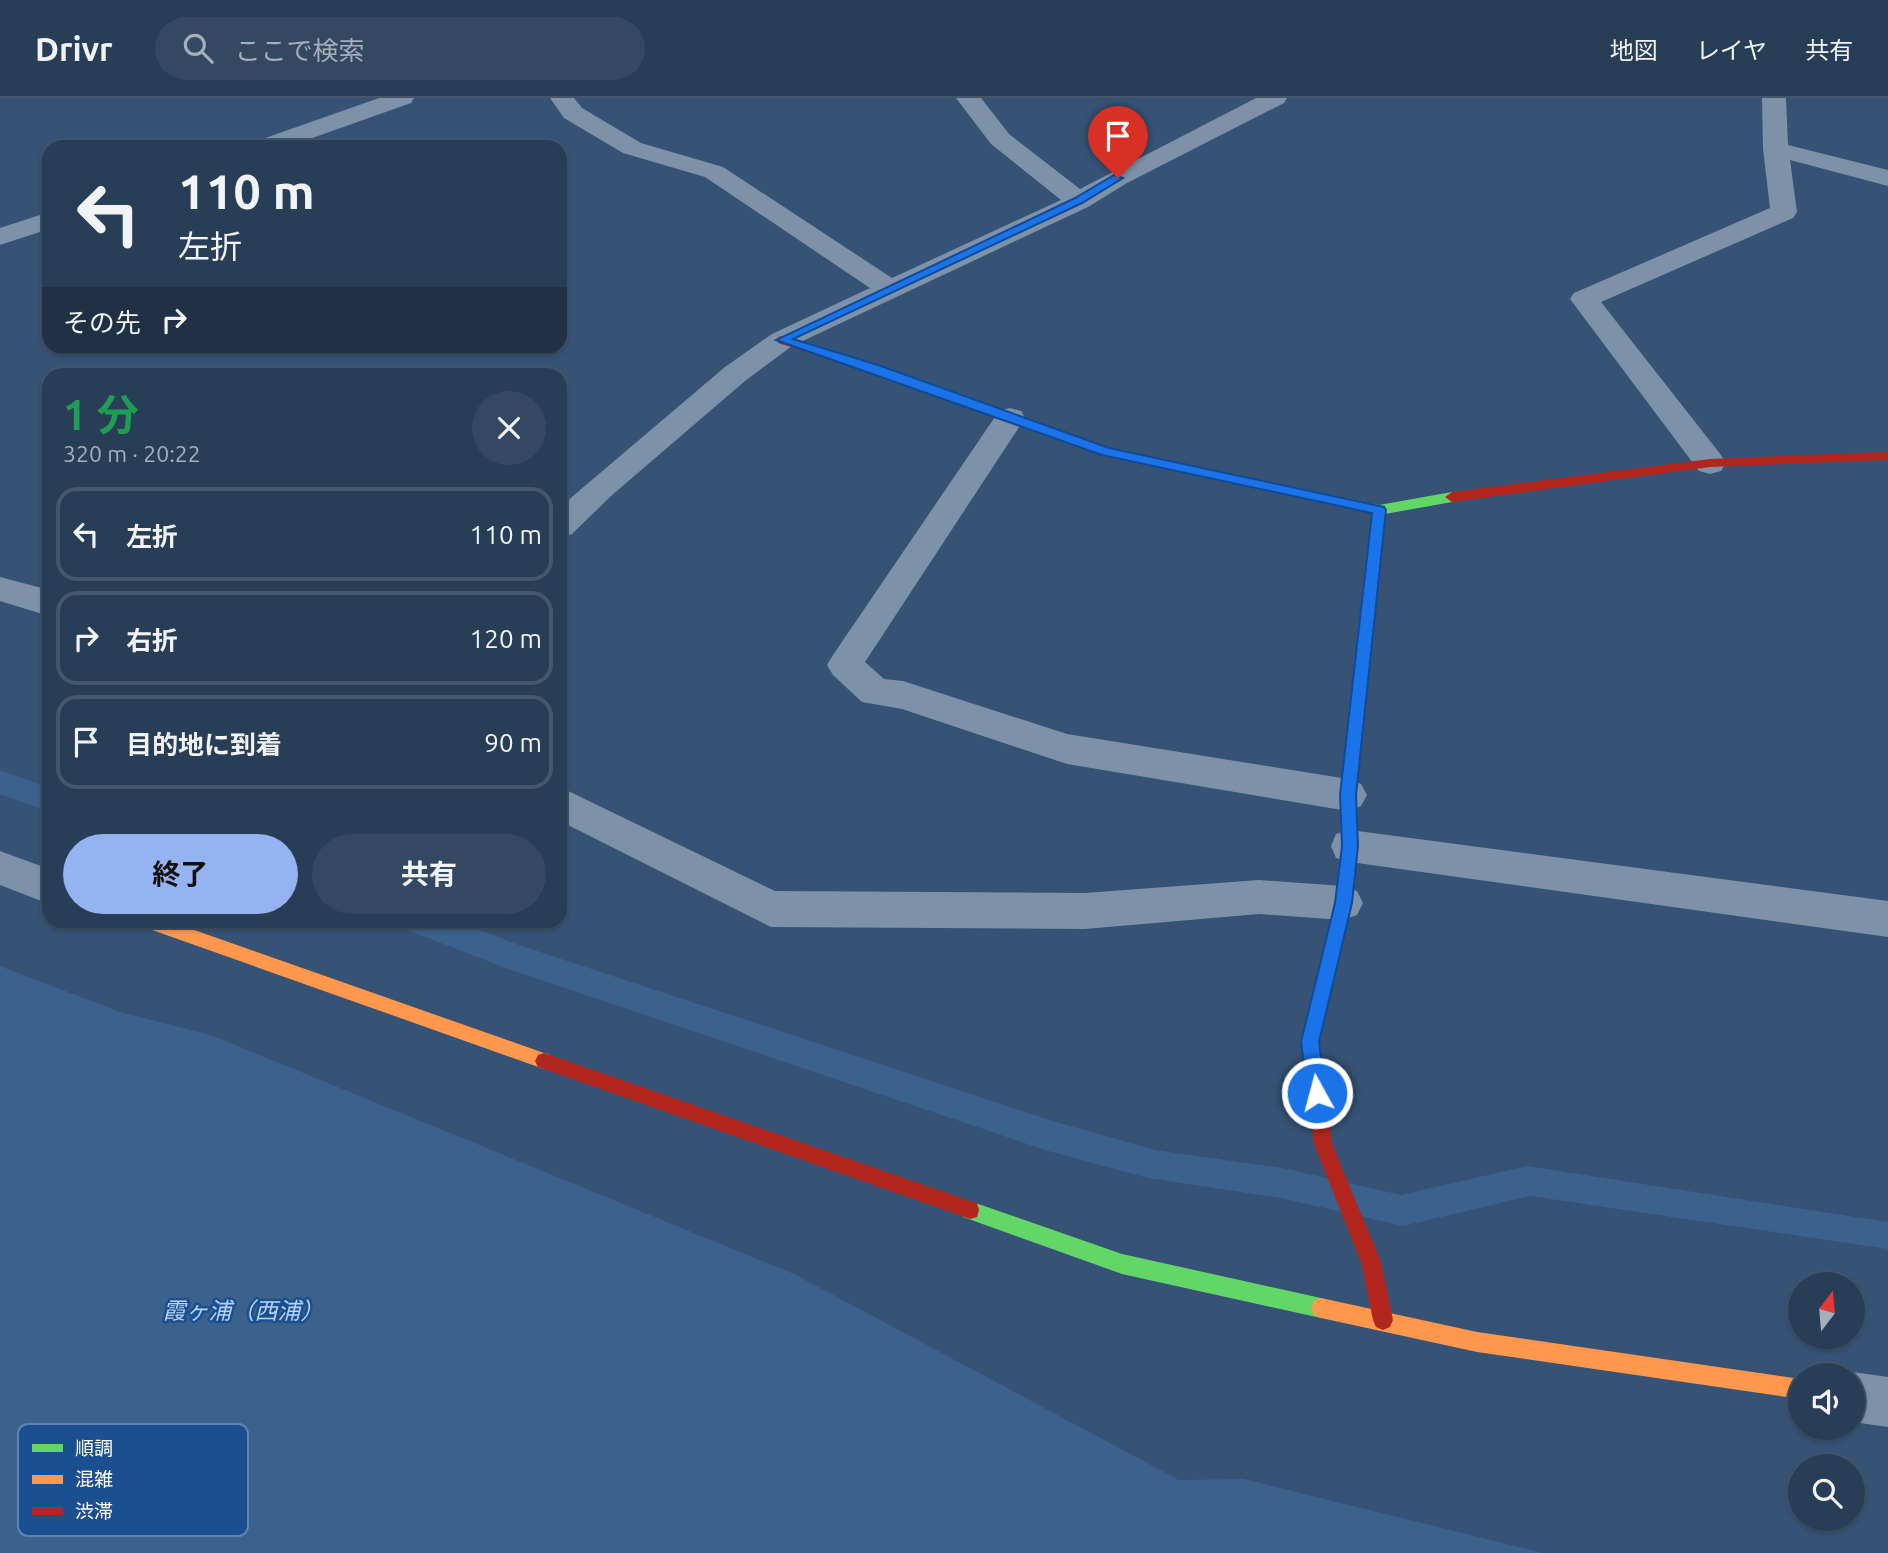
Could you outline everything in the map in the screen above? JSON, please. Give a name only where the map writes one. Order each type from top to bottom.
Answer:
[{"type":"street","points":[[283,140],[402,98]]},
{"type":"street","points":[[562,98],[573,113],[632,148],[714,172],[889,288]]},
{"type":"street","points":[[968,98],[1000,139],[1079,201]]},
{"type":"street","points":[[567,519],[725,382],[782,340],[1079,201],[1118,178],[1275,98]]},
{"type":"street","points":[[1710,463],[1584,299],[1784,212],[1776,149],[1774,98]]},
{"type":"street","points":[[1776,149],[1888,177]]},
{"type":"street","points":[[0,237],[42,222]]},
{"type":"street","points":[[782,340],[873,368],[1107,452],[1379,510],[1468,494],[1710,463],[1888,456]]},
{"type":"street","points":[[1010,418],[845,665],[875,692],[903,695],[1067,749],[1348,795]]},
{"type":"street","points":[[1379,510],[1348,795],[1350,846],[1343,903],[1310,1042],[1323,1144],[1371,1262],[1383,1320]]},
{"type":"street","points":[[0,589],[42,601]]},
{"type":"street","points":[[567,807],[771,909],[1085,911],[1259,897],[1343,903]]},
{"type":"street","points":[[1350,846],[1888,919]]},
{"type":"street","points":[[0,869],[42,884]]},
{"type":"street","points":[[165,928],[1122,1264],[1477,1342],[1788,1387]]},
{"type":"street","points":[[1865,1399],[1888,1402]]},
{"type":"water","points":[[0,770],[42,785],[42,809],[0,794]]},
{"type":"water","points":[[402,928],[476,928],[519,945],[1056,1122],[1155,1150],[1283,1168],[1401,1195],[1527,1166],[1888,1222],[1888,1249],[1530,1196],[1403,1226],[1281,1198],[1148,1178],[1048,1151],[503,967]]},
{"type":"water","name":"霞ヶ浦（西浦）","points":[[0,966],[120,1012],[211,1035],[794,1274],[1179,1480],[1244,1479],[1543,1553],[0,1553]]},
{"type":"traffic: fast","points":[[1115,454],[1379,510],[1452,497]]},
{"type":"traffic: fast","points":[[1348,803],[1379,510]]},
{"type":"traffic: fast","points":[[970,1210],[1122,1264],[1321,1308]]},
{"type":"traffic: slow","points":[[1315,1082],[1310,1042],[1343,903],[1350,846],[1348,803]]},
{"type":"traffic: slow","points":[[167,928],[544,1061]]},
{"type":"traffic: slow","points":[[1321,1308],[1477,1342],[1788,1387]]},
{"type":"traffic: jam","points":[[782,340],[873,368],[1115,454]]},
{"type":"traffic: jam","points":[[1452,497],[1710,463],[1888,456]]},
{"type":"traffic: jam","points":[[544,1061],[970,1210]]},
{"type":"traffic: jam","points":[[1315,1082],[1323,1144],[1371,1262],[1383,1320]]},
{"type":"route","points":[[1118,178],[1079,201],[782,340],[873,368],[953,399],[1107,452],[1379,510],[1348,795],[1350,846],[1343,903],[1310,1042],[1317,1093]]}]
